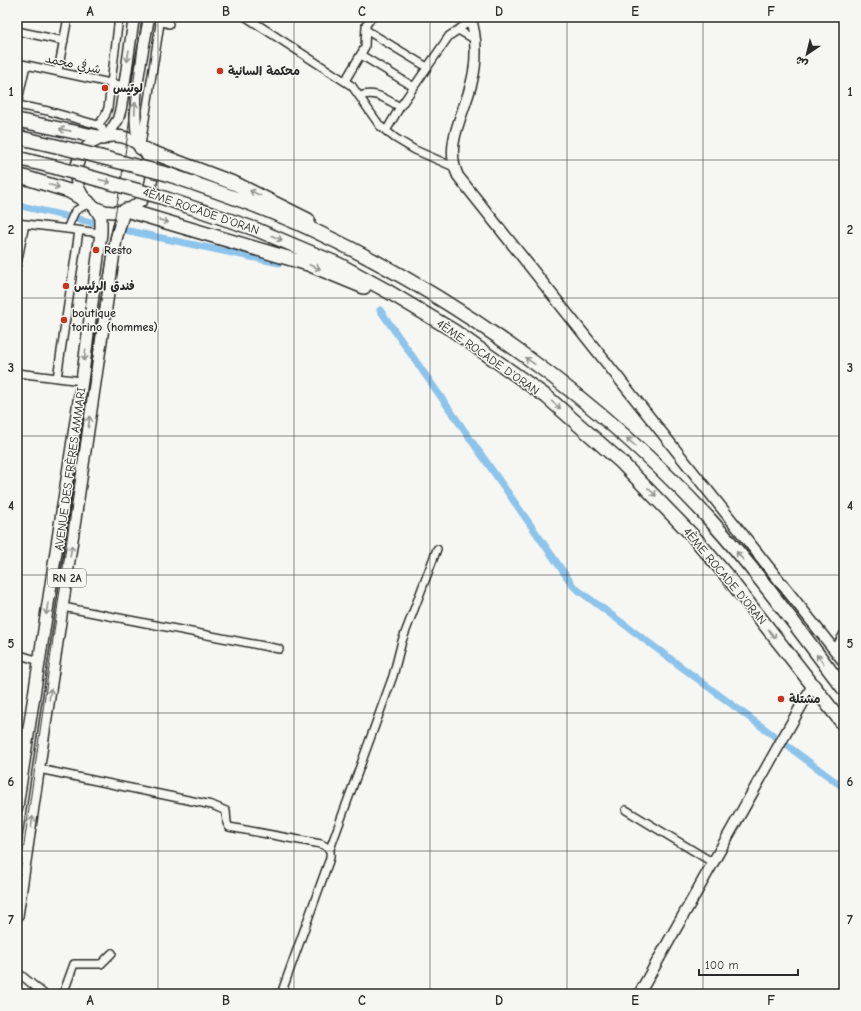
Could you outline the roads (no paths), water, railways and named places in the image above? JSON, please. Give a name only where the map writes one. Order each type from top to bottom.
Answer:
[{"type":"highway","points":[[17,120],[105,137]]},
{"type":"highway","name":"4ÈME ROCADE D'ORAN","points":[[17,137],[167,174],[247,203],[310,229],[359,253],[422,289],[493,335],[560,382],[600,415],[657,467],[713,523],[844,689]]},
{"type":"highway","points":[[140,147],[236,184],[281,206],[338,235],[422,289]]},
{"type":"highway","name":"4ÈME ROCADE D'ORAN","points":[[17,158],[161,196],[255,228],[338,264],[389,292],[454,331],[547,397],[608,450],[645,485],[693,536],[727,576],[844,725]]},
{"type":"highway","points":[[17,175],[68,191],[90,204]]},
{"type":"highway","points":[[125,210],[329,272],[454,331]]},
{"type":"main road","points":[[102,228],[100,214],[90,204],[78,187],[76,178],[77,165],[82,153],[88,146],[105,137],[119,114],[134,17]]},
{"type":"main road","points":[[90,204],[111,212],[125,210],[136,205],[143,198],[149,188],[151,167],[147,157],[140,147],[135,123],[135,100],[149,17]]},
{"type":"main road","points":[[470,18],[474,39],[475,65],[472,81],[452,142],[454,167],[458,176],[844,662]]},
{"type":"main road","points":[[105,137],[124,138],[140,147]]},
{"type":"main road","name":"AVENUE DES FRÈRES AMMARI","points":[[17,916],[116,239],[119,222],[125,210]]},
{"type":"main road","name":"AVENUE DES FRÈRES AMMARI","points":[[17,806],[82,381],[102,228]]},
{"type":"main road","points":[[639,994],[812,685]]},
{"type":"street","points":[[58,71],[68,17]]},
{"type":"street","points":[[98,125],[108,111],[119,17]]},
{"type":"street","points":[[246,17],[346,81],[352,86],[380,126],[386,131],[415,150],[454,167]]},
{"type":"street","points":[[346,81],[365,47],[366,25],[372,17]]},
{"type":"street","points":[[386,131],[427,67],[449,36],[458,30],[470,18]]},
{"type":"street","points":[[140,147],[144,131],[160,19],[169,24]]},
{"type":"street","points":[[366,30],[427,67]]},
{"type":"street","points":[[458,30],[474,39]]},
{"type":"street","points":[[17,31],[64,41]]},
{"type":"street","points":[[361,55],[414,87]]},
{"type":"street","name":"شرفي محمد","points":[[17,63],[124,86]]},
{"type":"street","points":[[26,64],[17,104],[98,125],[104,132],[105,137]]},
{"type":"street","points":[[360,96],[367,93],[374,93],[400,108]]},
{"type":"street","points":[[68,229],[71,218],[78,209],[90,204]]},
{"type":"street","points":[[17,222],[79,231],[102,228]]},
{"type":"street","points":[[17,264],[25,224]]},
{"type":"street","points":[[57,378],[79,231]]},
{"type":"street","points":[[17,373],[82,381]]},
{"type":"street","points":[[281,994],[329,861],[332,852],[330,849],[392,676],[402,641],[437,549]]},
{"type":"street","points":[[63,607],[278,649]]},
{"type":"street","points":[[835,650],[844,634]]},
{"type":"street","points":[[17,654],[39,661]]},
{"type":"street","points":[[39,769],[212,805],[226,811],[226,823],[229,827],[320,844],[330,849]]},
{"type":"street","points":[[626,810],[712,862]]},
{"type":"street","points":[[63,994],[74,964],[101,964],[112,953]]},
{"type":"street","points":[[18,974],[44,994]]},
{"type":"waterway","points":[[17,205],[104,225]]},
{"type":"waterway","points":[[115,228],[279,263]]},
{"type":"waterway","points":[[380,310],[574,587],[844,788]]},
{"type":"tram line","points":[[17,894],[109,243],[124,159],[142,17]]},
{"type":"place","name":"محكمة السانية","points":[[220,71]]},
{"type":"place","name":"لوتيس","points":[[105,88]]},
{"type":"place","name":"Resto","points":[[96,250]]},
{"type":"place","name":"فندق الرئيس","points":[[66,286]]},
{"type":"place","name":"boutique torino (hommes)","points":[[64,320]]},
{"type":"place","name":"مشتلة","points":[[781,699]]}]
